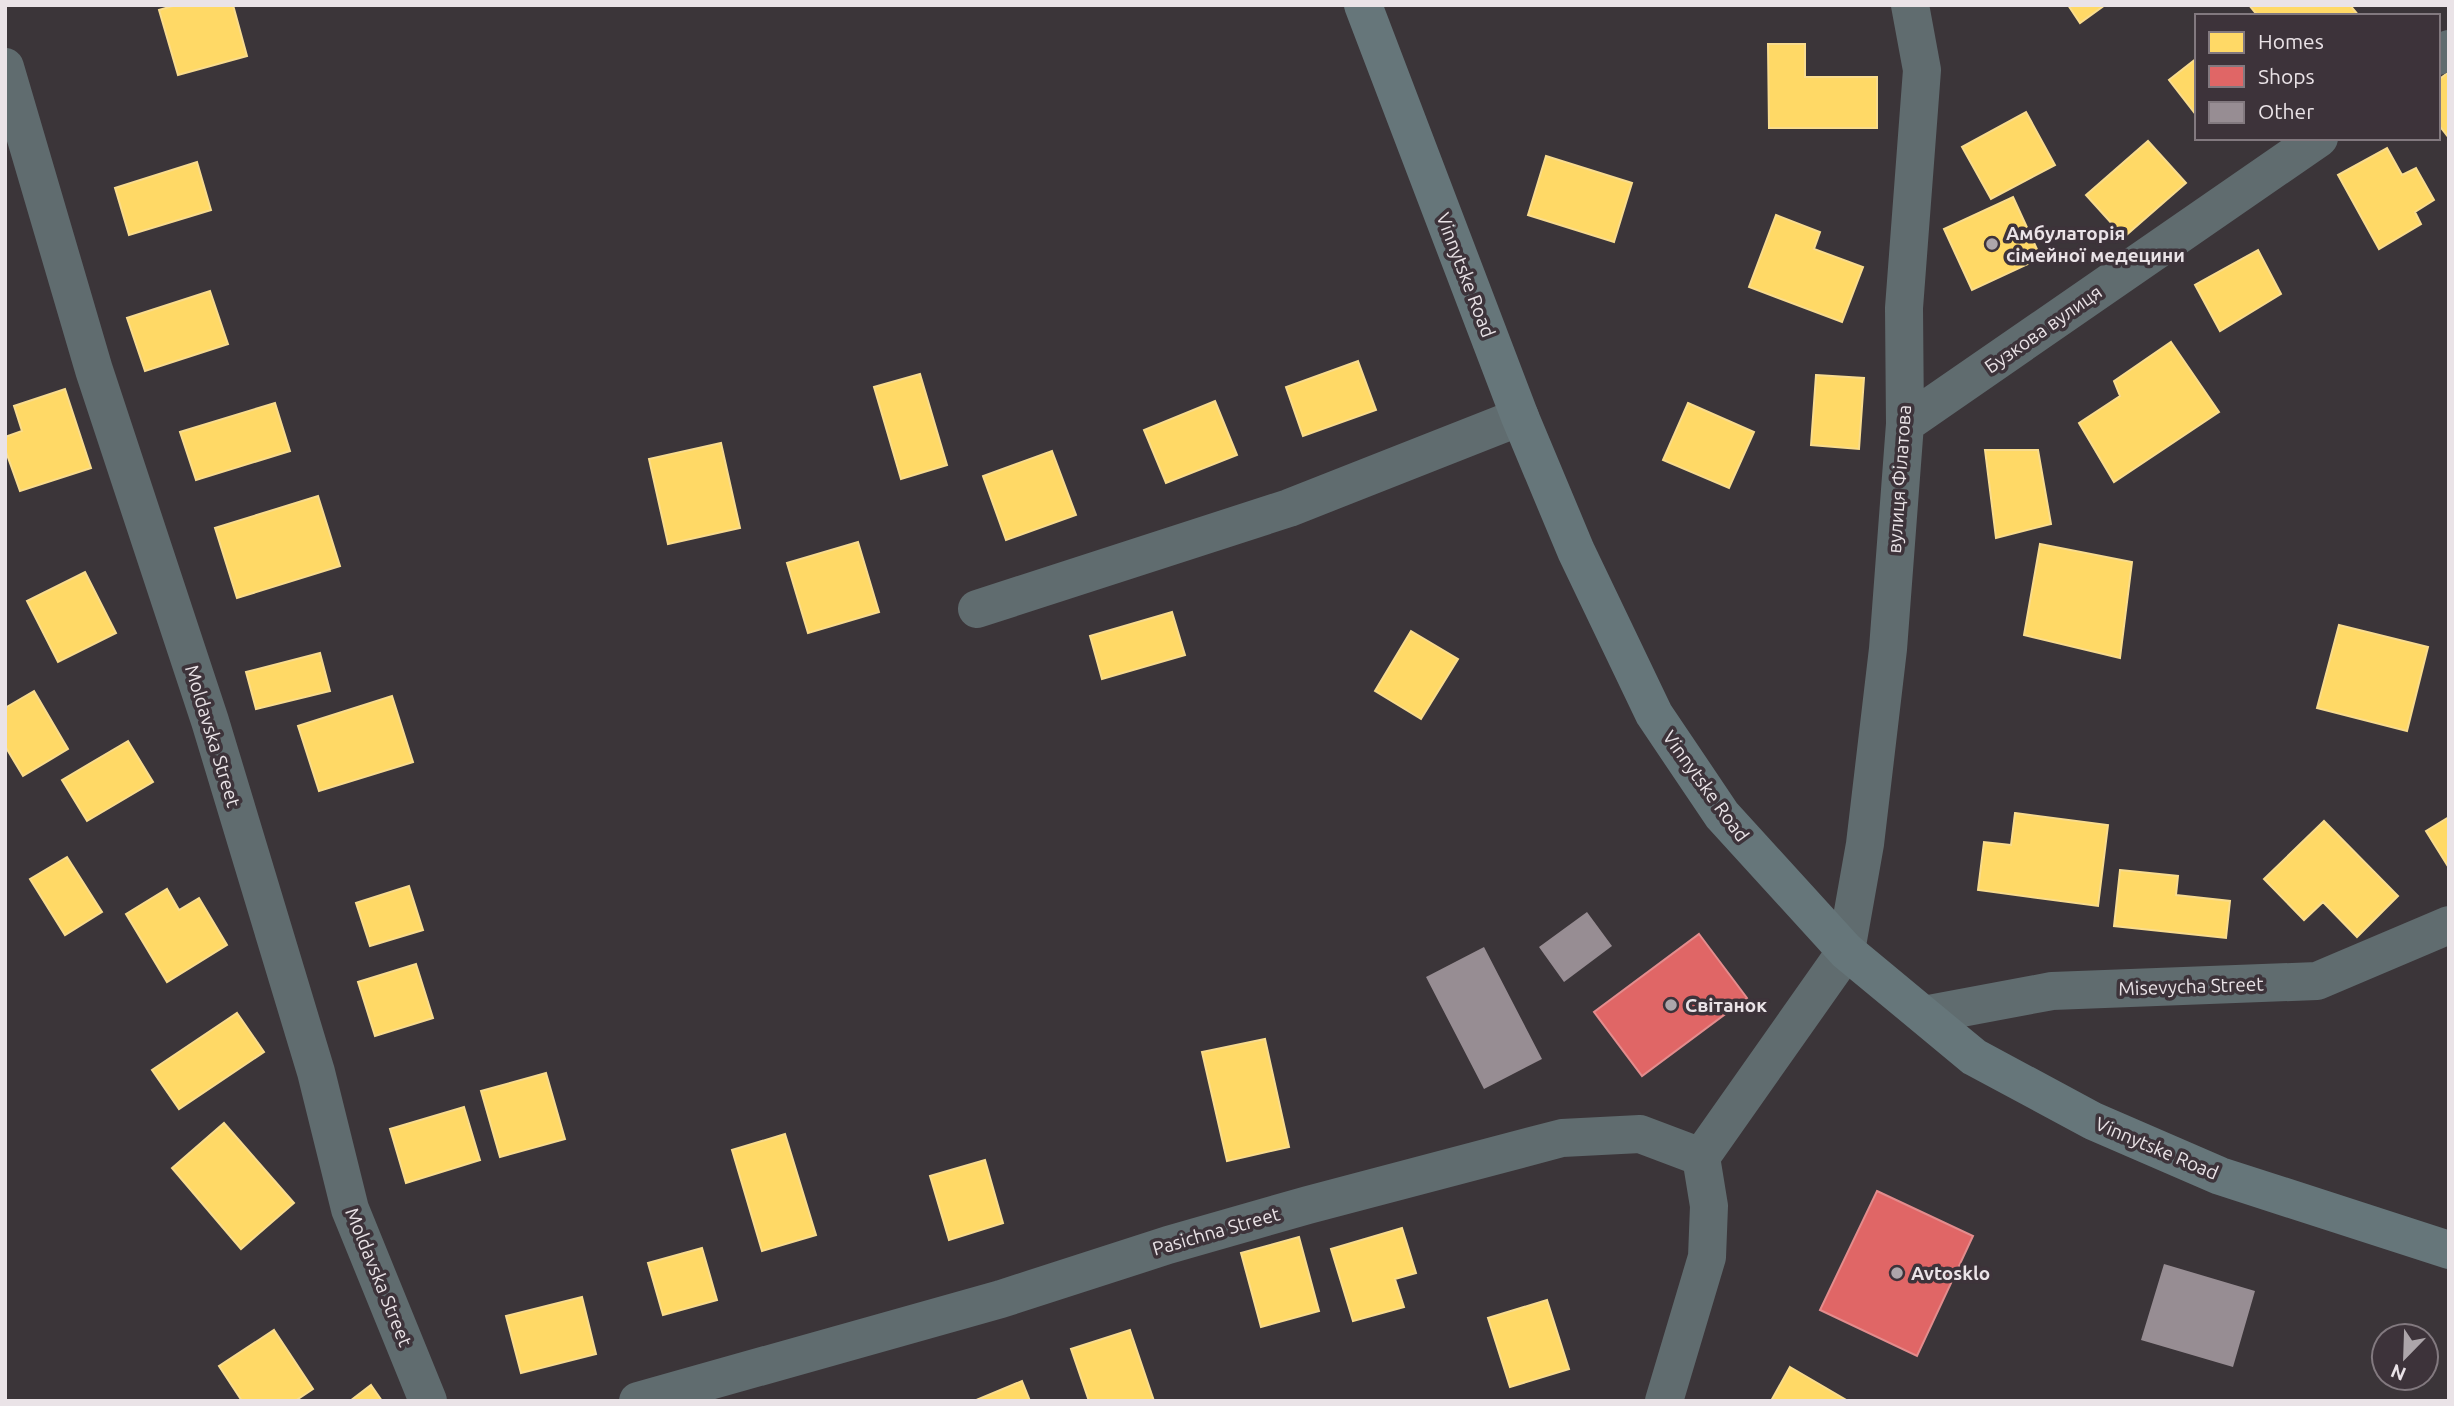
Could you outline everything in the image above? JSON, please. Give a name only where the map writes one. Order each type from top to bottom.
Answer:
[{"type":"main road","name":"Vinnytske Road","points":[[1363,5],[1520,416],[1576,551],[1654,714],[1722,815],[1846,951],[1974,1057],[2093,1121],[2220,1176],[2449,1250]]},
{"type":"street","name":"вулиця Філатова","points":[[1846,951],[1865,844],[1886,662],[1905,424],[1904,308],[1922,70],[1910,5]]},
{"type":"street","name":"Moldavska Street","points":[[5,68],[94,370],[210,721],[316,1072],[350,1209],[428,1401]]},
{"type":"street","name":"Бузкова вулиця","points":[[1905,424],[2316,140]]},
{"type":"street","points":[[977,609],[1289,508],[1520,416]]},
{"type":"street","name":"Misevycha Street","points":[[1924,1015],[2052,991],[2316,981],[2449,925]]},
{"type":"street","points":[[1664,1401],[1707,1257],[1709,1206],[1701,1157],[1846,951]]},
{"type":"street","name":"Pasichna Street","points":[[638,1401],[1001,1299],[1168,1245],[1295,1208],[1563,1138],[1640,1134],[1701,1157]]},
{"type":"building: Homes","points":[[176,5],[233,5],[247,56],[178,75],[159,10]]},
{"type":"building: Homes","points":[[2068,5],[2105,5],[2080,23]]},
{"type":"building: Homes","points":[[2249,5],[2350,5],[2357,14],[2256,14]]},
{"type":"building: Homes","points":[[1768,44],[1805,44],[1805,77],[1877,77],[1877,128],[1769,128]]},
{"type":"building: Homes","points":[[2195,60],[2195,113],[2169,80]]},
{"type":"building: Homes","points":[[2449,72],[2449,138],[2440,127],[2440,79]]},
{"type":"building: Homes","points":[[2026,112],[2055,165],[1991,199],[1962,147]]},
{"type":"building: Homes","points":[[2148,141],[2186,183],[2124,237],[2086,195]]},
{"type":"building: Homes","points":[[2387,148],[2402,175],[2416,168],[2434,200],[2415,212],[2421,224],[2379,249],[2338,175]]},
{"type":"building: Homes","points":[[1546,156],[1632,183],[1614,242],[1528,215]]},
{"type":"building: Homes","points":[[197,162],[211,210],[129,235],[115,188]]},
{"type":"building: Homes","name":"Амбулаторія сімейної медецини","points":[[2013,197],[2041,258],[1972,290],[1944,229]]},
{"type":"building: Homes","points":[[1776,215],[1820,232],[1814,249],[1863,267],[1842,322],[1749,287]]},
{"type":"building: Homes","points":[[2258,250],[2281,294],[2220,331],[2195,285]]},
{"type":"building: Homes","points":[[210,291],[228,344],[145,371],[127,318]]},
{"type":"building: Homes","points":[[2171,342],[2219,412],[2114,482],[2079,423],[2120,396],[2114,381]]},
{"type":"building: Homes","points":[[1358,361],[1376,410],[1303,436],[1286,387]]},
{"type":"building: Homes","points":[[920,374],[947,465],[901,479],[874,387]]},
{"type":"building: Homes","points":[[1816,375],[1864,378],[1859,449],[1811,445]]},
{"type":"building: Homes","points":[[65,389],[91,468],[20,491],[5,449],[5,437],[22,431],[14,406]]},
{"type":"building: Homes","points":[[1215,401],[1237,455],[1166,483],[1144,430]]},
{"type":"building: Homes","points":[[275,403],[290,451],[196,480],[180,432]]},
{"type":"building: Homes","points":[[1688,403],[1754,432],[1729,488],[1663,460]]},
{"type":"building: Homes","points":[[721,443],[740,528],[668,544],[649,459]]},
{"type":"building: Homes","points":[[1985,450],[2038,450],[2051,524],[1996,538]]},
{"type":"building: Homes","points":[[1052,451],[1076,515],[1006,540],[983,476]]},
{"type":"building: Homes","points":[[318,496],[340,566],[237,598],[215,528]]},
{"type":"building: Homes","points":[[858,542],[879,612],[808,633],[787,563]]},
{"type":"building: Homes","points":[[2040,544],[2132,562],[2120,658],[2024,635]]},
{"type":"building: Homes","points":[[85,572],[116,633],[58,662],[27,601]]},
{"type":"building: Homes","points":[[1172,612],[1185,655],[1102,679],[1090,636]]},
{"type":"building: Homes","points":[[2339,625],[2428,647],[2407,731],[2317,708]]},
{"type":"building: Homes","points":[[1411,631],[1458,659],[1421,719],[1375,691]]},
{"type":"building: Homes","points":[[320,653],[330,691],[256,709],[246,672]]},
{"type":"building: Homes","points":[[34,691],[68,749],[23,776],[5,746],[5,708]]},
{"type":"building: Homes","points":[[392,696],[413,762],[319,791],[298,726]]},
{"type":"building: Homes","points":[[128,741],[153,782],[87,821],[62,780]]},
{"type":"building: Homes","points":[[2015,813],[2108,825],[2098,906],[1978,890],[1984,842],[2011,845]]},
{"type":"building: Homes","points":[[2449,817],[2449,868],[2426,831]]},
{"type":"building: Homes","points":[[2324,821],[2398,896],[2357,937],[2323,902],[2304,920],[2264,879]]},
{"type":"building: Homes","points":[[67,857],[102,912],[65,935],[30,879]]},
{"type":"building: Homes","points":[[2120,870],[2178,876],[2176,895],[2230,901],[2226,938],[2114,926]]},
{"type":"building: Homes","points":[[409,886],[423,930],[370,946],[356,903]]},
{"type":"building: Homes","points":[[167,889],[179,910],[199,898],[227,945],[167,982],[126,914]]},
{"type":"building: Homes","points":[[416,964],[433,1018],[375,1036],[358,982]]},
{"type":"building: Homes","points":[[237,1013],[264,1052],[179,1109],[152,1070]]},
{"type":"building: Homes","points":[[1265,1039],[1289,1147],[1227,1161],[1202,1052]]},
{"type":"building: Homes","points":[[546,1073],[565,1139],[500,1157],[481,1091]]},
{"type":"building: Homes","points":[[464,1107],[480,1160],[406,1183],[390,1129]]},
{"type":"building: Homes","points":[[224,1123],[294,1203],[241,1249],[172,1168]]},
{"type":"building: Homes","points":[[785,1134],[816,1235],[762,1251],[732,1150]]},
{"type":"building: Homes","points":[[985,1160],[1003,1223],[949,1240],[930,1176]]},
{"type":"building: Homes","points":[[1402,1228],[1416,1273],[1395,1279],[1404,1307],[1353,1321],[1331,1249]]},
{"type":"building: Homes","points":[[1299,1237],[1319,1311],[1261,1327],[1241,1253]]},
{"type":"building: Homes","points":[[702,1248],[717,1300],[663,1315],[648,1263]]},
{"type":"building: Homes","points":[[582,1297],[596,1354],[521,1373],[506,1316]]},
{"type":"building: Homes","points":[[1547,1300],[1569,1369],[1510,1387],[1488,1318]]},
{"type":"building: Homes","points":[[274,1330],[313,1389],[295,1401],[242,1401],[219,1366]]},
{"type":"building: Homes","points":[[1130,1330],[1154,1401],[1089,1401],[1071,1349]]},
{"type":"building: Homes","points":[[1790,1367],[1848,1401],[1771,1401]]},
{"type":"building: Homes","points":[[1022,1381],[1030,1401],[974,1401]]},
{"type":"building: Homes","points":[[371,1385],[382,1401],[350,1401]]},
{"type":"building: Shops","points":[[1699,934],[1747,998],[1642,1076],[1594,1012]]},
{"type":"building: Shops","points":[[1877,1191],[1973,1236],[1917,1356],[1820,1310]]},
{"type":"building: Other","points":[[1587,912],[1612,946],[1564,982],[1539,947]]},
{"type":"building: Other","points":[[1484,947],[1542,1059],[1484,1089],[1426,977]]},
{"type":"building: Other","points":[[2164,1264],[2255,1291],[2233,1367],[2141,1340]]},
{"type":"place","name":"Амбулаторія сімейної медецини","points":[[1992,244]]},
{"type":"place","name":"Світанок","points":[[1671,1005]]},
{"type":"place","name":"Avtosklo","points":[[1897,1273]]}]
